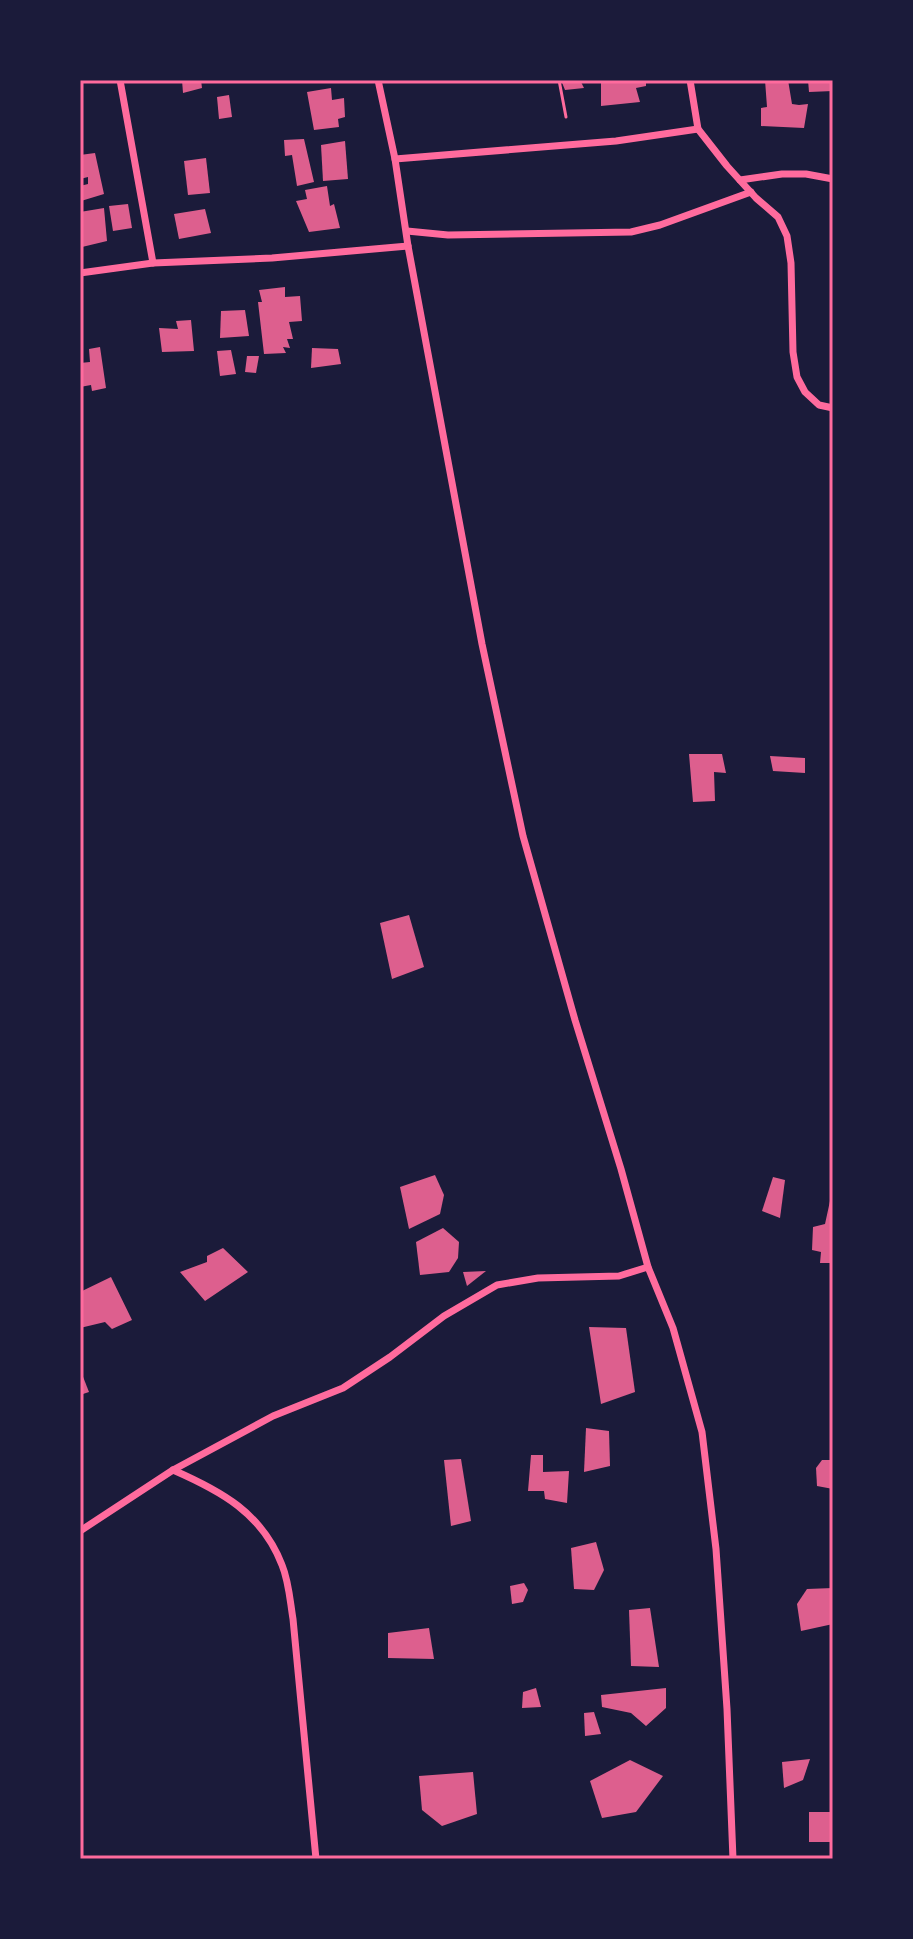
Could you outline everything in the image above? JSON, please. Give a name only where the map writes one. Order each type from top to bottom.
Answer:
[{"type":"street","points":[[120,80],[153,263]]},
{"type":"street","points":[[378,80],[482,644],[523,836],[648,1267],[673,1328],[702,1432],[716,1549],[733,1859]]},
{"type":"street","points":[[690,80],[698,129],[740,180],[778,217],[787,236],[797,377],[805,392],[819,405],[833,408]]},
{"type":"street","points":[[395,159],[616,141],[698,129]]},
{"type":"street","points":[[740,180],[782,174],[833,179]]},
{"type":"street","points":[[407,231],[448,235],[631,232],[660,225],[751,192]]},
{"type":"street","points":[[80,273],[153,263],[272,258],[408,246]]},
{"type":"street","points":[[80,1531],[173,1470],[273,1416],[343,1388],[444,1316],[497,1285],[538,1278],[619,1276],[648,1267]]},
{"type":"street","points":[[173,1470],[207,1485],[236,1503],[267,1533],[282,1565],[293,1619],[316,1859]]},
{"type":"path","points":[[559,80],[566,117]]},
{"type":"building","points":[[182,80],[201,80],[202,88],[183,93]]},
{"type":"building","points":[[561,80],[580,80],[584,88],[565,90]]},
{"type":"building","points":[[601,80],[646,80],[646,86],[636,88],[640,102],[601,106]]},
{"type":"building","points":[[765,80],[788,80],[792,104],[808,104],[804,128],[761,126],[761,108],[767,107]]},
{"type":"building","points":[[808,80],[830,80],[833,91],[809,92]]},
{"type":"building","points":[[331,88],[332,100],[344,98],[345,117],[338,119],[339,127],[314,130],[307,92]]},
{"type":"building","points":[[229,95],[232,117],[219,119],[217,97]]},
{"type":"building","points":[[304,139],[314,182],[297,186],[292,155],[285,156],[284,140]]},
{"type":"building","points":[[345,141],[348,179],[323,181],[321,145]]},
{"type":"building","points":[[95,153],[104,194],[81,201],[80,186],[88,184],[88,177],[80,179],[80,155]]},
{"type":"building","points":[[206,158],[210,193],[188,195],[184,161]]},
{"type":"building","points":[[327,186],[330,206],[334,204],[340,228],[309,232],[296,201],[307,199],[305,190]]},
{"type":"building","points":[[128,204],[132,228],[113,231],[109,206]]},
{"type":"building","points":[[104,208],[107,241],[82,247],[80,212]]},
{"type":"building","points":[[205,209],[211,233],[179,239],[174,214]]},
{"type":"building","points":[[285,287],[285,297],[300,296],[302,321],[289,322],[293,339],[287,339],[290,348],[283,347],[286,353],[264,354],[259,290]]},
{"type":"building","points":[[245,310],[249,336],[220,338],[221,311]]},
{"type":"building","points":[[191,320],[194,351],[162,352],[159,328],[178,329],[176,321]]},
{"type":"building","points":[[100,347],[106,388],[92,391],[91,385],[80,387],[80,363],[90,362],[89,349]]},
{"type":"building","points":[[312,348],[338,349],[341,364],[311,368]]},
{"type":"building","points":[[231,350],[236,374],[220,376],[217,351]]},
{"type":"building","points":[[247,356],[259,356],[256,373],[245,372]]},
{"type":"building","points":[[689,754],[722,754],[726,773],[714,772],[715,801],[693,802]]},
{"type":"building","points":[[770,756],[805,758],[805,773],[773,771]]},
{"type":"building","points":[[409,915],[424,967],[392,979],[380,923]]},
{"type":"building","points":[[435,1175],[444,1195],[440,1214],[409,1229],[400,1187]]},
{"type":"building","points":[[773,1177],[785,1180],[780,1218],[762,1211]]},
{"type":"building","points":[[830,1201],[833,1202],[833,1263],[820,1263],[821,1252],[812,1250],[813,1227],[825,1224]]},
{"type":"building","points":[[443,1228],[459,1242],[458,1258],[449,1272],[420,1275],[416,1242]]},
{"type":"building","points":[[223,1248],[248,1272],[205,1301],[180,1272],[207,1262],[207,1256]]},
{"type":"building","points":[[486,1271],[467,1286],[463,1272]]},
{"type":"building","points":[[111,1277],[132,1320],[112,1329],[105,1322],[80,1328],[80,1292]]},
{"type":"building","points":[[589,1327],[626,1328],[635,1392],[601,1404]]},
{"type":"building","points":[[80,1369],[89,1392],[80,1395]]},
{"type":"building","points":[[586,1428],[609,1431],[610,1466],[584,1472]]},
{"type":"building","points":[[531,1455],[543,1455],[543,1472],[569,1471],[567,1503],[545,1499],[544,1491],[528,1491]]},
{"type":"building","points":[[461,1459],[471,1521],[451,1526],[444,1460]]},
{"type":"building","points":[[822,1460],[833,1460],[833,1489],[817,1486],[816,1468]]},
{"type":"building","points":[[596,1542],[604,1570],[594,1590],[574,1589],[571,1548]]},
{"type":"building","points":[[524,1583],[528,1590],[523,1602],[512,1604],[510,1586]]},
{"type":"building","points":[[833,1588],[833,1624],[801,1631],[797,1604],[807,1589]]},
{"type":"building","points":[[650,1608],[659,1667],[631,1666],[629,1610]]},
{"type":"building","points":[[429,1628],[434,1659],[388,1658],[388,1633]]},
{"type":"building","points":[[536,1688],[541,1707],[522,1708],[523,1692]]},
{"type":"building","points":[[666,1688],[666,1708],[646,1726],[631,1713],[602,1707],[601,1695]]},
{"type":"building","points":[[594,1712],[601,1734],[585,1736],[584,1713]]},
{"type":"building","points":[[810,1759],[803,1780],[784,1788],[782,1762]]},
{"type":"building","points":[[630,1760],[663,1776],[636,1812],[602,1818],[590,1781]]},
{"type":"building","points":[[473,1772],[477,1814],[442,1826],[422,1810],[419,1776]]},
{"type":"building","points":[[809,1812],[833,1812],[833,1842],[809,1842]]}]
